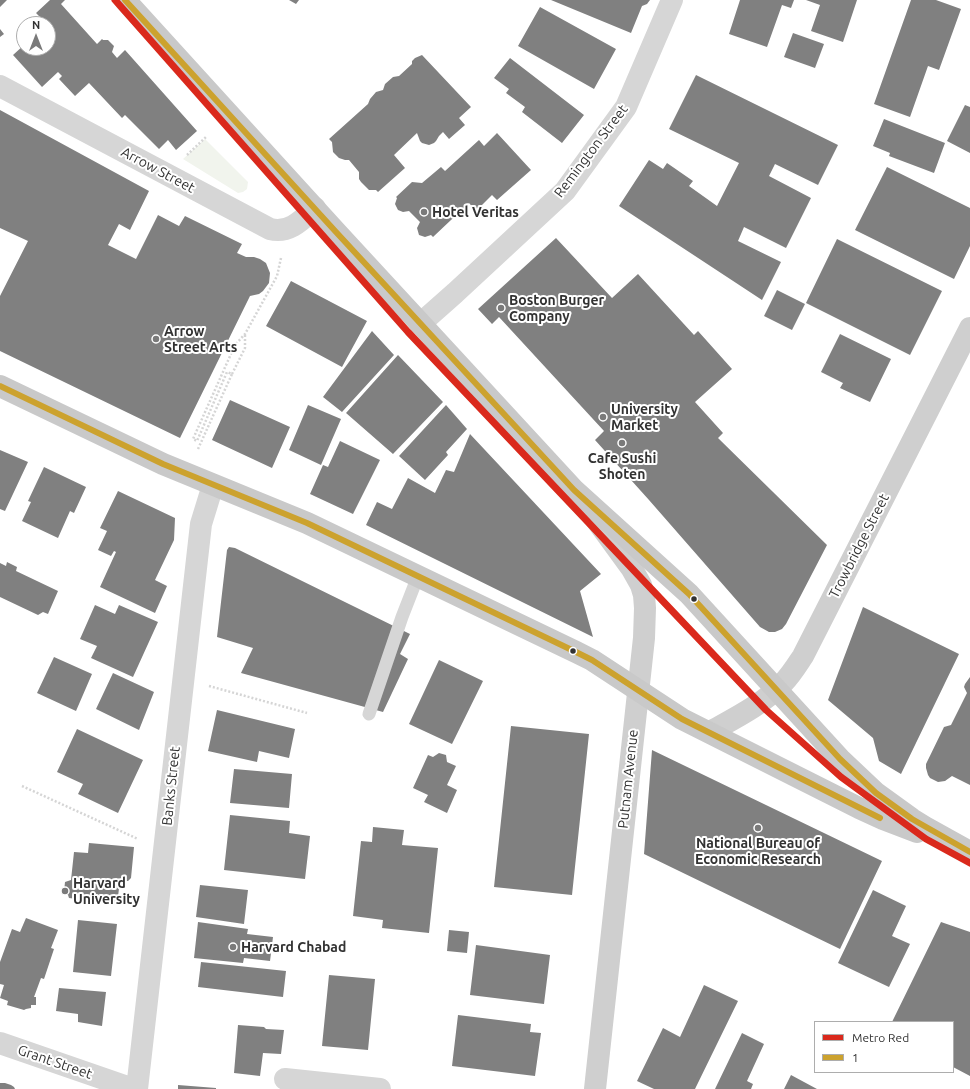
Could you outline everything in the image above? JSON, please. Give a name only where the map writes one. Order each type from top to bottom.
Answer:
[{"type":"main road","points":[[125,0],[420,324],[574,490],[689,594],[840,759],[876,793],[924,827],[967,850]]},
{"type":"main road","name":"Trowbridge Street","points":[[710,732],[755,707],[777,689],[803,656],[970,328]]},
{"type":"main road","points":[[0,386],[163,464],[308,523],[592,660],[682,719],[877,816],[967,850]]},
{"type":"main road","name":"Putnam Avenue","points":[[574,490],[632,569],[642,590],[645,608],[645,626],[595,1089]]},
{"type":"street","name":"Remington Street","points":[[420,324],[565,191],[626,107],[672,0]]},
{"type":"street","name":"Arrow Street","points":[[0,86],[270,229],[281,230],[289,228],[300,222],[315,208]]},
{"type":"street","name":"Banks Street","points":[[137,1089],[201,524],[213,485]]},
{"type":"street","name":"Grant Street","points":[[0,1043],[133,1089]]},
{"type":"street","points":[[285,1080],[380,1089]]},
{"type":"lane","points":[[369,714],[402,617],[418,576]]},
{"type":"path","points":[[186,156],[207,136]]},
{"type":"path","points":[[232,374],[227,372],[197,441],[192,439],[235,345],[245,334],[277,276],[282,254]]},
{"type":"path","points":[[196,454],[244,348],[245,334]]},
{"type":"path","points":[[213,687],[307,713]]},
{"type":"path","points":[[22,786],[143,841]]},
{"type":"shaded area","points":[[205,139],[248,182],[247,189],[238,193],[183,159]]},
{"type":"building","points":[[0,0],[7,0],[0,7]]},
{"type":"building","points":[[50,0],[65,0],[61,4],[97,44],[102,39],[108,40],[114,46],[112,52],[117,58],[125,50],[197,131],[176,150],[168,140],[159,149],[125,115],[122,118],[89,83],[75,96],[59,79],[62,76],[58,72],[42,87],[13,55],[16,52],[16,56],[56,56],[56,16],[39,16],[36,13]]},
{"type":"building","points":[[289,0],[299,0],[296,4]]},
{"type":"building","points":[[551,0],[650,0],[647,4],[642,6],[631,33]]},
{"type":"building","points":[[740,0],[794,0],[791,8],[782,5],[767,47],[729,34]]},
{"type":"building","points":[[806,0],[857,0],[843,42],[811,31],[820,5]]},
{"type":"building","points":[[911,0],[936,0],[961,9],[939,70],[928,66],[910,117],[874,104]]},
{"type":"building","points":[[540,7],[616,49],[594,89],[518,46]]},
{"type":"building","points":[[0,29],[4,34],[0,37]]},
{"type":"building","points":[[793,33],[824,44],[815,68],[784,57]]},
{"type":"building","points":[[422,55],[471,107],[459,118],[465,125],[449,139],[443,132],[434,143],[429,145],[420,141],[417,133],[394,155],[405,168],[378,192],[376,190],[369,190],[359,179],[359,172],[349,160],[339,158],[333,152],[332,142],[329,139],[368,104],[376,92],[383,90],[385,84],[393,77],[399,76],[412,64],[412,61],[415,58]]},
{"type":"building","points":[[510,58],[584,115],[562,143],[522,112],[525,107],[506,93],[509,89],[494,78]]},
{"type":"building","points":[[696,75],[838,145],[818,185],[775,164],[769,176],[811,198],[786,248],[744,227],[738,241],[781,262],[762,300],[619,206],[649,160],[663,169],[667,163],[693,181],[689,186],[717,206],[739,163],[669,129]]},
{"type":"building","points":[[965,105],[970,107],[970,153],[947,141]]},
{"type":"building","points":[[0,110],[149,191],[130,230],[119,224],[108,245],[136,259],[158,215],[179,226],[185,216],[242,244],[237,253],[246,257],[260,259],[266,263],[270,273],[269,283],[259,294],[250,296],[180,438],[0,351],[0,296],[28,241],[0,228]]},
{"type":"building","points":[[884,119],[945,143],[934,173],[889,156],[890,153],[873,146]]},
{"type":"building","points":[[497,133],[531,170],[497,200],[492,195],[476,211],[469,203],[433,237],[431,235],[425,237],[419,235],[417,228],[420,222],[409,211],[403,212],[398,210],[395,204],[396,197],[412,182],[422,183],[441,167],[445,171],[479,140],[484,146]]},
{"type":"building","points":[[887,167],[970,208],[970,246],[954,279],[855,230]]},
{"type":"building","points":[[556,238],[612,298],[638,274],[694,335],[698,331],[732,369],[695,402],[723,433],[718,438],[827,545],[782,629],[775,632],[769,632],[760,627],[595,440],[604,431],[499,317],[492,324],[478,309]]},
{"type":"building","points":[[837,239],[942,291],[910,355],[806,303]]},
{"type":"building","points":[[291,281],[367,321],[342,367],[266,326]]},
{"type":"building","points":[[777,290],[805,304],[792,330],[764,316]]},
{"type":"building","points":[[372,331],[394,355],[342,412],[323,397]]},
{"type":"building","points":[[840,334],[891,359],[870,402],[840,388],[843,383],[821,372]]},
{"type":"building","points":[[398,355],[443,402],[393,454],[346,413]]},
{"type":"building","points":[[230,400],[290,427],[272,468],[212,440]]},
{"type":"building","points":[[308,405],[341,419],[321,465],[289,450]]},
{"type":"building","points":[[446,405],[467,429],[446,452],[448,455],[425,480],[399,456]]},
{"type":"building","points":[[470,434],[601,574],[580,591],[593,637],[366,525],[377,502],[392,509],[408,478],[435,493],[446,470],[454,472]]},
{"type":"building","points":[[340,441],[380,460],[353,514],[310,494],[323,465],[328,467]]},
{"type":"building","points":[[0,450],[28,462],[5,511],[0,509]]},
{"type":"building","points":[[44,467],[86,487],[74,513],[70,511],[58,538],[22,521],[31,502],[28,501]]},
{"type":"building","points":[[118,491],[175,518],[174,540],[155,580],[167,586],[155,613],[100,587],[116,552],[114,551],[111,556],[98,550],[107,531],[100,528]]},
{"type":"building","points":[[229,547],[235,548],[410,634],[400,654],[408,659],[383,712],[241,673],[253,648],[217,637],[227,550]]},
{"type":"building","points":[[7,562],[17,567],[16,571],[58,591],[48,614],[43,612],[38,615],[0,597],[0,563],[6,566]]},
{"type":"building","points":[[95,605],[115,614],[119,605],[158,622],[133,677],[91,658],[97,646],[80,639]]},
{"type":"building","points":[[863,607],[959,654],[901,774],[879,761],[873,738],[828,700]]},
{"type":"building","points":[[54,657],[92,674],[76,711],[37,693]]},
{"type":"building","points":[[439,660],[483,681],[452,744],[409,724]]},
{"type":"building","points":[[113,673],[154,692],[139,730],[96,709]]},
{"type":"building","points":[[970,677],[970,785],[952,776],[945,781],[938,782],[930,778],[928,775],[926,764],[944,727],[951,725],[967,693],[964,687]]},
{"type":"building","points":[[217,710],[295,729],[289,758],[259,751],[257,762],[208,751]]},
{"type":"building","points":[[511,726],[589,734],[572,895],[494,887]]},
{"type":"building","points":[[77,729],[143,760],[118,813],[78,794],[83,784],[57,772]]},
{"type":"building","points":[[652,750],[882,861],[840,949],[644,854]]},
{"type":"building","points":[[439,753],[446,755],[447,762],[456,766],[447,785],[457,790],[447,813],[424,802],[428,795],[413,788],[428,755],[433,757]]},
{"type":"building","points":[[234,769],[292,774],[289,808],[230,803]]},
{"type":"building","points":[[230,815],[290,821],[289,833],[310,836],[305,879],[224,870]]},
{"type":"building","points":[[373,827],[404,830],[402,845],[438,848],[429,933],[382,928],[383,920],[353,916],[361,841],[372,842]]},
{"type":"building","points":[[89,843],[134,847],[131,878],[128,881],[120,881],[117,904],[69,898],[64,892],[65,882],[71,880],[74,852],[88,853]]},
{"type":"building","points":[[200,885],[248,890],[244,924],[196,917]]},
{"type":"building","points":[[873,890],[906,906],[892,936],[910,944],[889,987],[838,963]]},
{"type":"building","points":[[26,918],[58,930],[51,948],[54,949],[44,979],[41,978],[34,997],[36,997],[36,1005],[31,1005],[31,1008],[24,1010],[7,1005],[8,1001],[0,998],[4,985],[0,984],[0,962],[12,929],[20,932]]},
{"type":"building","points":[[78,920],[117,924],[111,976],[73,972]]},
{"type":"building","name":"Harvard Chabad","points":[[198,922],[248,929],[247,934],[273,937],[270,961],[244,958],[243,963],[194,958]]},
{"type":"building","points":[[941,922],[970,932],[970,1076],[954,1068],[954,1021],[892,1021]]},
{"type":"building","points":[[449,930],[469,932],[467,953],[447,951]]},
{"type":"building","points":[[476,945],[550,955],[544,1004],[470,995]]},
{"type":"building","points":[[201,962],[286,971],[283,997],[198,987]]},
{"type":"building","points":[[329,975],[375,979],[368,1050],[322,1046]]},
{"type":"building","points":[[704,985],[738,1001],[695,1089],[654,1089],[637,1081],[663,1028],[680,1037]]},
{"type":"building","points":[[59,988],[106,992],[102,1026],[78,1022],[78,1014],[56,1011]]},
{"type":"building","points":[[458,1015],[531,1024],[530,1032],[541,1033],[535,1076],[452,1066]]},
{"type":"building","points":[[238,1025],[284,1030],[281,1054],[263,1053],[260,1076],[234,1073]]},
{"type":"building","points":[[742,1033],[764,1044],[747,1081],[753,1084],[751,1089],[715,1089]]},
{"type":"building","points":[[791,1075],[817,1089],[784,1089]]},
{"type":"building","points":[[0,1083],[11,1085],[15,1089],[0,1089]]},
{"type":"building","points":[[178,1085],[216,1088],[216,1089],[178,1089]]},
{"type":"metro line","name":"Red","points":[[115,0],[408,332],[766,710],[841,777],[926,839],[970,863]]},
{"type":"transit line","name":"1","points":[[125,0],[574,490],[689,594],[840,759],[876,793],[912,819],[970,852]]},
{"type":"transit line","name":"1","points":[[0,386],[163,464],[307,523],[576,652],[592,660],[682,719],[880,818]]},
{"type":"place","name":"Hotel Veritas","points":[[424,212]]},
{"type":"place","name":"Boston Burger Company","points":[[501,308]]},
{"type":"place","name":"Arrow Street Arts","points":[[156,339]]},
{"type":"place","name":"University Market","points":[[603,417]]},
{"type":"place","name":"Cafe Sushi Shoten","points":[[622,443]]},
{"type":"place","name":"National Bureau of Economic Research","points":[[758,828]]},
{"type":"place","name":"Harvard University","points":[[65,891]]},
{"type":"place","name":"Harvard Chabad","points":[[233,947]]}]
